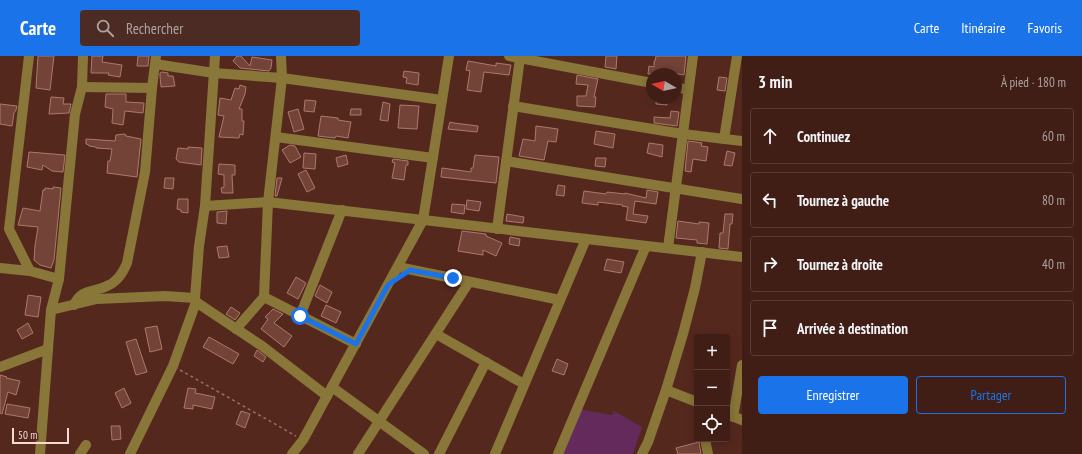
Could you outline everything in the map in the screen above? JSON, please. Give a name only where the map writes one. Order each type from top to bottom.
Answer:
[{"type":"street","points":[[29,56],[9,229],[30,272]]},
{"type":"street","points":[[40,454],[51,310],[59,279],[75,114],[82,87],[83,56]]},
{"type":"street","points":[[130,454],[173,366],[195,300],[199,246],[205,206],[216,56]]},
{"type":"street","points":[[236,329],[264,297],[268,202],[282,78],[281,56]]},
{"type":"street","points":[[292,454],[303,440],[423,220],[449,56]]},
{"type":"street","points":[[509,56],[646,82]]},
{"type":"street","points":[[668,248],[693,56]]},
{"type":"street","points":[[724,139],[737,56]]},
{"type":"street","points":[[497,228],[520,58]]},
{"type":"street","points":[[74,305],[81,294],[109,286],[117,280],[127,263],[145,172],[152,88],[156,60],[214,73],[282,78],[442,100]]},
{"type":"street","points":[[82,87],[152,88]]},
{"type":"street","points":[[682,88],[688,90]]},
{"type":"street","points":[[513,106],[682,134],[742,142]]},
{"type":"street","points":[[276,137],[433,158]]},
{"type":"street","points":[[506,161],[742,199]]},
{"type":"street","points":[[205,206],[268,202],[742,257]]},
{"type":"street","points":[[300,316],[342,210]]},
{"type":"street","points":[[495,454],[586,239]]},
{"type":"street","points":[[558,454],[646,246]]},
{"type":"street","points":[[642,454],[648,442],[666,390],[683,334],[695,288],[702,252]]},
{"type":"street","points":[[398,267],[560,300]]},
{"type":"street","points":[[0,268],[30,272],[59,279]]},
{"type":"street","points":[[388,285],[410,270]]},
{"type":"street","points":[[358,454],[469,282]]},
{"type":"street","points":[[97,300],[104,287]]},
{"type":"street","points":[[51,310],[86,301],[97,300],[165,296],[195,300],[262,346],[327,396]]},
{"type":"street","points":[[264,297],[356,344]]},
{"type":"street","points":[[436,334],[524,384]]},
{"type":"street","points":[[0,367],[48,349]]},
{"type":"street","points":[[439,454],[486,362]]},
{"type":"street","points":[[734,417],[742,365]]},
{"type":"street","points":[[332,387],[424,454]]},
{"type":"street","points":[[666,390],[694,403]]},
{"type":"street","points":[[648,442],[651,454]]},
{"type":"street","points":[[705,442],[708,454]]},
{"type":"path","points":[[173,366],[303,440]]},
{"type":"shaded area","points":[[578,409],[612,415],[614,411],[642,427],[633,454],[563,454]]},
{"type":"building","points":[[38,56],[54,56],[50,90],[36,88]]},
{"type":"building","points":[[92,56],[103,56],[102,62],[122,65],[120,77],[108,75],[109,73],[91,73]]},
{"type":"building","points":[[138,56],[149,56],[148,66],[137,66]]},
{"type":"building","points":[[237,56],[241,56],[250,66],[252,57],[272,60],[271,68],[269,71],[240,68],[233,61]]},
{"type":"building","points":[[606,56],[617,56],[616,69],[605,67]]},
{"type":"building","points":[[656,56],[686,56],[684,75],[682,75],[682,68],[649,68],[649,66],[654,67]]},
{"type":"building","points":[[468,61],[496,66],[496,63],[511,65],[509,75],[484,72],[481,92],[467,90],[470,71],[466,70]]},
{"type":"building","points":[[404,71],[419,73],[418,85],[406,83],[407,78],[403,77]]},
{"type":"building","points":[[160,73],[168,73],[168,76],[173,76],[175,86],[161,87]]},
{"type":"building","points":[[577,75],[598,79],[594,97],[596,97],[595,107],[577,106],[577,96],[586,96],[588,85],[576,84]]},
{"type":"building","points":[[719,77],[727,78],[725,91],[717,90]]},
{"type":"building","points":[[240,85],[246,87],[239,109],[242,109],[242,121],[244,121],[243,135],[240,134],[239,138],[219,137],[224,116],[218,115],[220,98],[231,100],[235,88],[239,89]]},
{"type":"building","points":[[106,94],[126,94],[126,102],[144,103],[143,113],[125,111],[123,125],[112,123],[113,109],[105,107]]},
{"type":"building","points":[[51,97],[64,98],[63,104],[71,104],[69,113],[49,114]]},
{"type":"building","points":[[305,100],[316,101],[314,112],[304,111]]},
{"type":"building","points":[[383,102],[390,104],[388,121],[380,120]]},
{"type":"building","points":[[0,104],[17,106],[14,113],[12,126],[0,124]]},
{"type":"building","points":[[400,105],[419,106],[417,129],[398,128]]},
{"type":"building","points":[[298,109],[304,129],[294,132],[288,112]]},
{"type":"building","points":[[351,109],[361,109],[361,115],[350,115]]},
{"type":"building","points":[[671,111],[679,112],[677,126],[654,123],[654,117],[670,118]]},
{"type":"building","points":[[321,116],[338,118],[338,120],[351,122],[348,138],[318,136]]},
{"type":"building","points":[[450,122],[478,126],[477,132],[448,129]]},
{"type":"building","points":[[536,126],[558,129],[556,142],[548,141],[544,160],[519,156],[523,139],[535,141]]},
{"type":"building","points":[[596,131],[615,134],[613,148],[594,144]]},
{"type":"building","points":[[125,134],[126,136],[141,139],[137,177],[107,173],[108,161],[110,161],[112,149],[96,148],[86,144],[86,139],[115,141],[116,135]]},
{"type":"building","points":[[688,141],[702,143],[701,146],[708,147],[706,161],[693,159],[691,172],[685,171]]},
{"type":"building","points":[[649,143],[663,145],[662,157],[647,153]]},
{"type":"building","points":[[290,145],[295,146],[301,157],[290,163],[282,150]]},
{"type":"building","points":[[188,147],[202,148],[201,165],[179,162],[176,159],[178,148],[188,149]]},
{"type":"building","points":[[727,151],[735,153],[732,166],[724,165]]},
{"type":"building","points":[[29,152],[65,155],[63,172],[52,171],[43,165],[42,170],[27,167]]},
{"type":"building","points":[[304,153],[316,154],[315,169],[303,168]]},
{"type":"building","points":[[346,155],[348,164],[338,167],[336,158]]},
{"type":"building","points":[[475,155],[499,157],[496,183],[441,177],[442,168],[471,172]]},
{"type":"building","points":[[596,158],[606,158],[605,167],[595,166]]},
{"type":"building","points":[[393,159],[408,161],[404,180],[392,178],[395,163],[392,162]]},
{"type":"building","points":[[219,164],[235,165],[235,175],[232,175],[233,193],[222,193],[221,188],[224,187],[224,175],[218,174]]},
{"type":"building","points":[[306,170],[315,188],[307,192],[298,174]]},
{"type":"building","points":[[165,178],[174,178],[173,189],[164,188]]},
{"type":"building","points":[[277,178],[282,178],[277,196],[275,196]]},
{"type":"building","points":[[558,185],[565,186],[564,196],[556,195]]},
{"type":"building","points":[[53,187],[61,188],[54,260],[51,268],[40,265],[34,260],[38,227],[18,225],[23,208],[40,211],[43,190],[45,190],[45,188],[53,189]]},
{"type":"building","points":[[647,190],[658,192],[656,204],[635,201],[633,214],[648,216],[646,223],[626,220],[628,207],[622,206],[623,205],[598,202],[598,205],[582,203],[584,191],[606,194],[607,192],[625,193],[646,198]]},
{"type":"building","points":[[178,199],[188,199],[188,213],[181,212],[181,210],[177,209]]},
{"type":"building","points":[[467,200],[481,202],[479,211],[466,209]]},
{"type":"building","points":[[452,204],[465,205],[464,214],[451,212]]},
{"type":"building","points":[[227,211],[226,224],[217,223],[217,212]]},
{"type":"building","points":[[507,214],[524,217],[523,223],[506,221]]},
{"type":"building","points":[[725,214],[733,214],[732,224],[730,224],[728,249],[719,248],[720,233],[723,233]]},
{"type":"building","points":[[678,221],[699,224],[699,222],[709,223],[707,244],[697,243],[697,240],[676,238]]},
{"type":"building","points":[[462,231],[486,234],[486,236],[502,243],[496,256],[483,250],[483,255],[458,251]]},
{"type":"building","points":[[510,237],[520,239],[519,246],[509,244]]},
{"type":"building","points":[[227,246],[229,257],[219,258],[217,247]]},
{"type":"building","points":[[607,259],[624,262],[621,273],[604,270]]},
{"type":"building","points":[[296,277],[306,283],[298,299],[287,293]]},
{"type":"building","points":[[320,285],[332,292],[327,303],[315,296]]},
{"type":"building","points":[[28,295],[41,297],[38,317],[25,315]]},
{"type":"building","points":[[326,305],[341,312],[336,323],[321,316]]},
{"type":"building","points":[[231,307],[240,313],[235,320],[226,314]]},
{"type":"building","points":[[273,309],[283,314],[274,323],[292,336],[284,347],[261,329],[268,319],[265,317]]},
{"type":"building","points":[[28,323],[33,333],[22,339],[17,330]]},
{"type":"building","points":[[157,326],[162,349],[150,352],[145,328]]},
{"type":"building","points":[[209,337],[239,354],[233,364],[203,347]]},
{"type":"building","points":[[136,339],[147,372],[136,375],[126,342]]},
{"type":"building","points":[[257,350],[266,357],[263,362],[254,356]]},
{"type":"building","points":[[557,359],[568,364],[564,375],[552,371]]},
{"type":"building","points":[[0,375],[20,381],[16,395],[8,392],[2,414],[0,413]]},
{"type":"building","points":[[124,388],[131,403],[122,408],[115,393]]},
{"type":"building","points":[[188,388],[196,389],[195,393],[215,397],[212,409],[193,405],[193,409],[184,408]]},
{"type":"building","points":[[7,404],[30,408],[28,418],[5,414]]},
{"type":"building","points":[[241,411],[250,414],[245,428],[236,424]]},
{"type":"building","points":[[111,426],[120,426],[121,439],[112,440]]},
{"type":"building","points":[[699,442],[701,454],[678,454],[676,448]]},
{"type":"route","points":[[300,316],[356,344],[388,285],[410,270],[453,278]]}]
